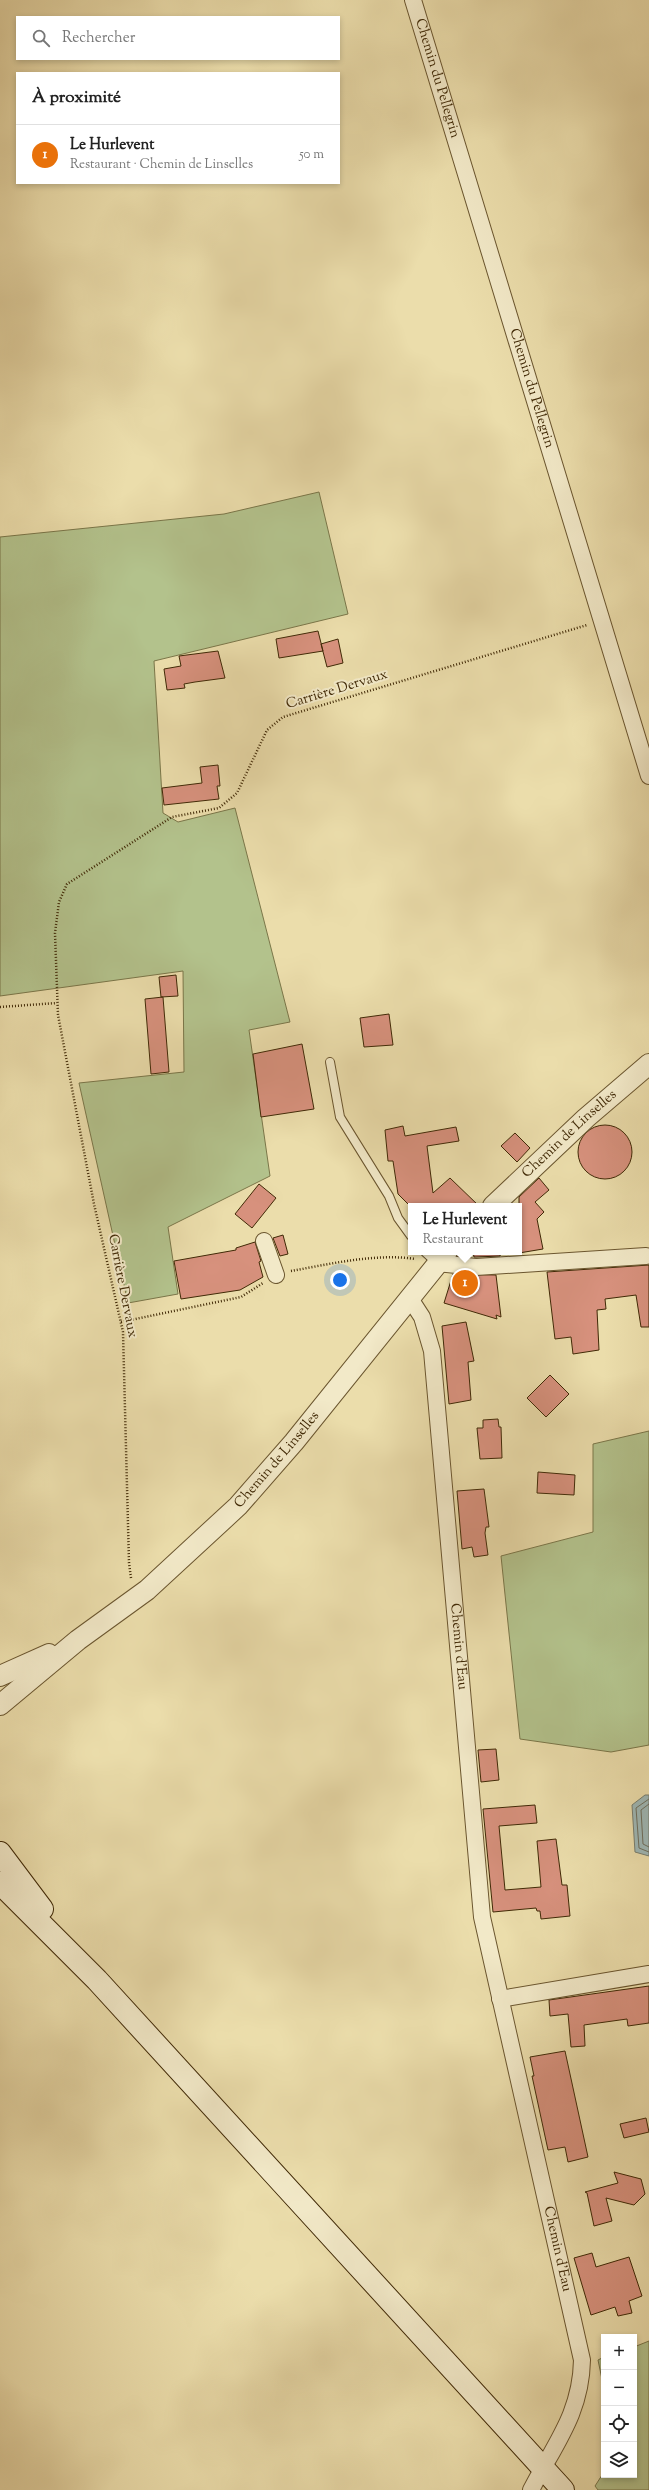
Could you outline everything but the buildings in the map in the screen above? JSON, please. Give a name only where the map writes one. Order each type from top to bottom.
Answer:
[{"type":"main road","points":[[0,1853],[97,1980]]},
{"type":"main road","points":[[0,1883],[97,1980],[563,2490]]},
{"type":"street","name":"Chemin du Pellegrin","points":[[412,0],[603,620],[649,776]]},
{"type":"street","name":"Chemin de Linselles","points":[[496,1203],[586,1118],[649,1064]]},
{"type":"street","points":[[264,1241],[276,1275]]},
{"type":"street","name":"Chemin de Linselles","points":[[78,1640],[135,1600],[216,1527],[262,1480],[409,1297],[437,1256]]},
{"type":"street","points":[[437,1256],[476,1267],[646,1256]]},
{"type":"street","name":"Chemin d'Eau","points":[[409,1297],[422,1317],[432,1351],[478,1887],[488,1952],[582,2360],[580,2389],[570,2420],[559,2443],[543,2467],[532,2490]]},
{"type":"street","points":[[0,1676],[78,1640]]},
{"type":"street","points":[[0,1705],[78,1640]]},
{"type":"street","points":[[500,1999],[649,1974]]},
{"type":"lane","points":[[330,1062],[340,1117],[389,1196],[398,1218],[408,1232]]},
{"type":"path","name":"Carrière Dervaux","points":[[135,1600],[129,1563],[123,1332],[94,1204],[57,1003],[55,933],[59,902],[67,884],[172,817],[219,808],[237,793],[267,730],[283,717],[603,620]]},
{"type":"path","points":[[0,1007],[57,1003]]},
{"type":"path","points":[[121,1322],[241,1297],[276,1275],[325,1265],[401,1257],[437,1256]]},
{"type":"green space","points":[[319,492],[348,614],[154,661],[163,813],[178,822],[235,808],[290,1022],[249,1030],[270,1176],[168,1227],[178,1294],[128,1303],[79,1083],[184,1072],[183,971],[0,996],[0,537],[224,514]]},
{"type":"green space","points":[[649,1431],[649,1745],[611,1752],[520,1739],[501,1556],[593,1532],[593,1444]]},
{"type":"green space","points":[[649,2341],[649,2490],[598,2490],[595,2486],[601,2477],[601,2478],[637,2478],[637,2346]]},
{"type":"green space","points":[[601,2358],[601,2374],[598,2360]]},
{"type":"water","points":[[645,1795],[649,1795],[649,1856],[635,1852],[632,1805]]},
{"type":"place","name":"Le Hurlevent","points":[[465,1283]]}]
